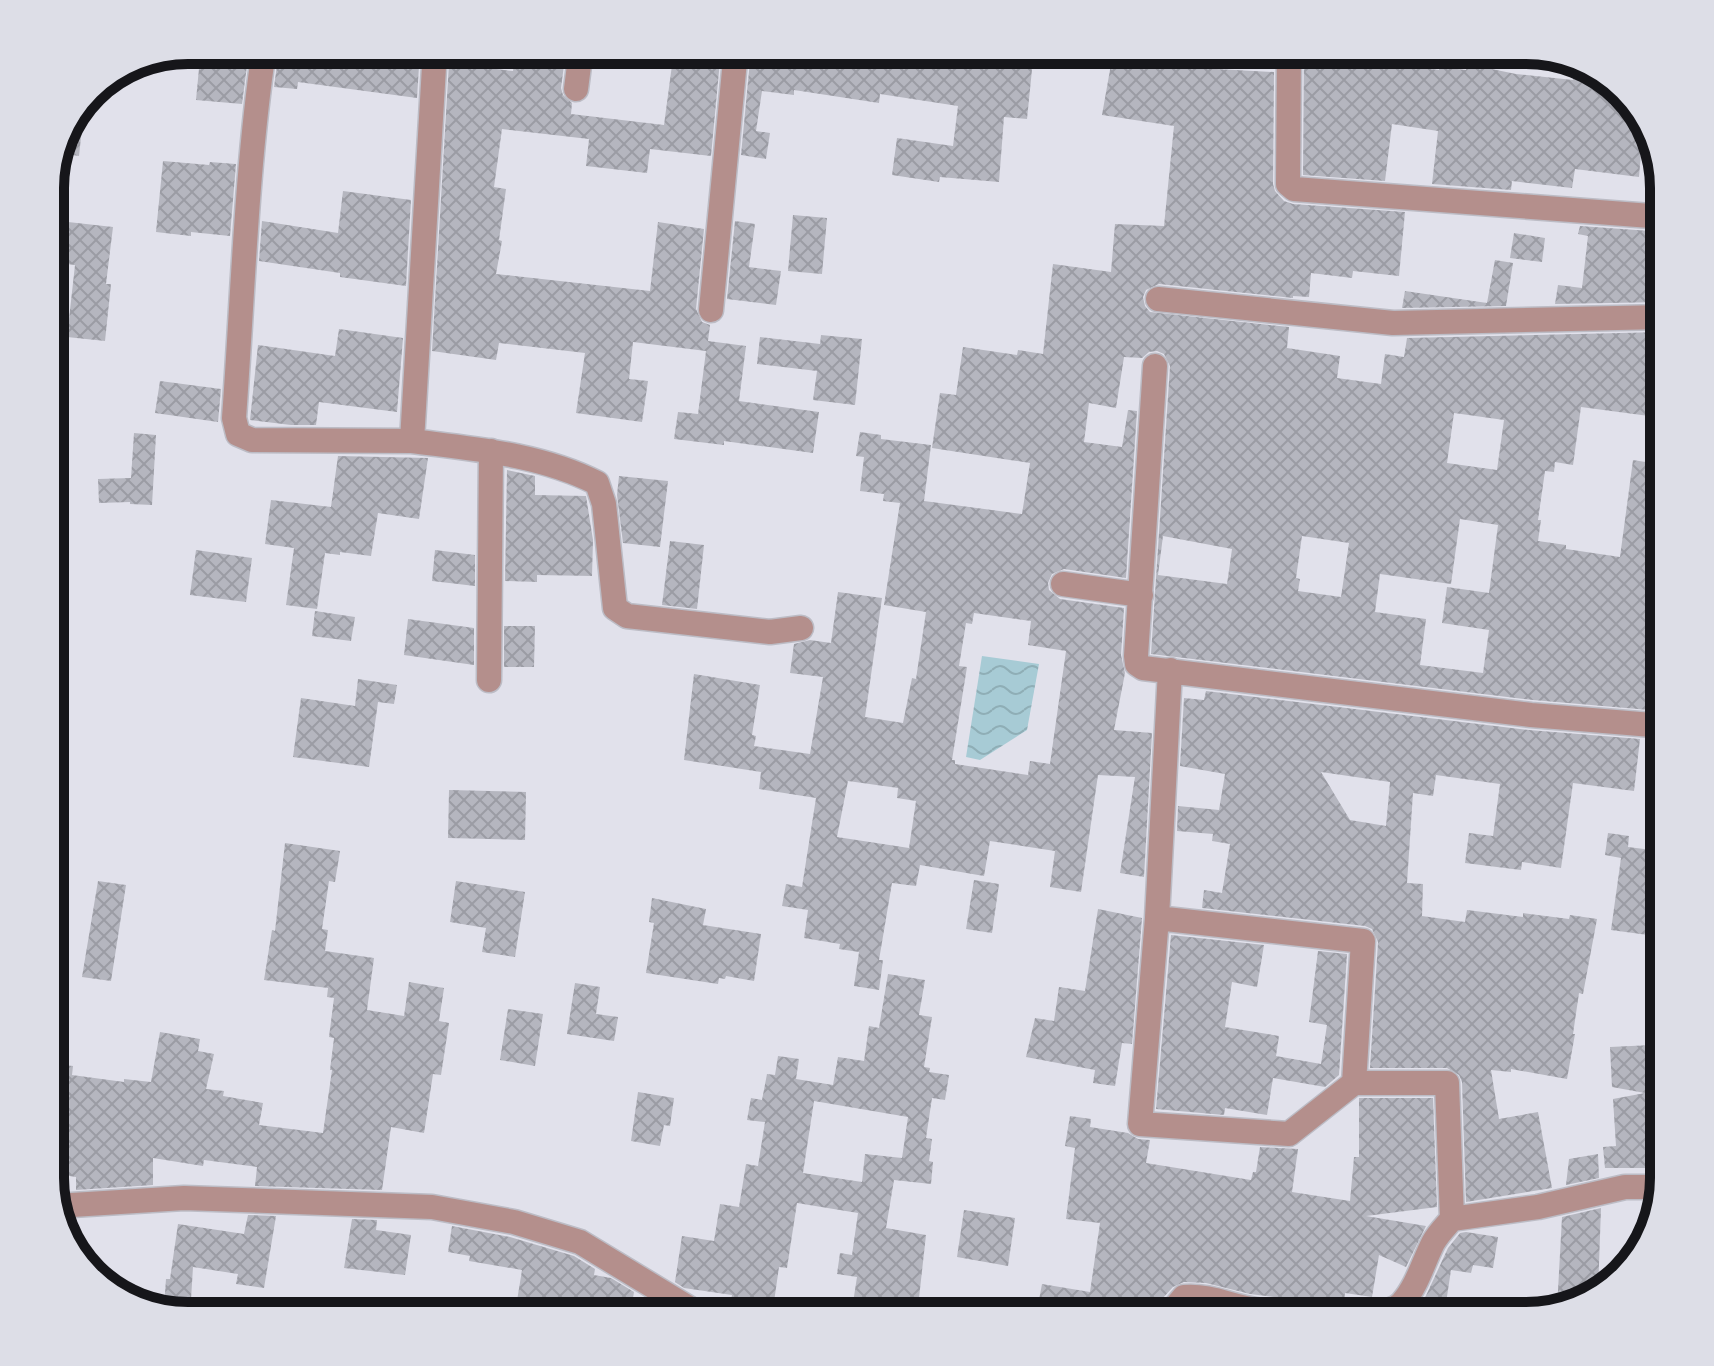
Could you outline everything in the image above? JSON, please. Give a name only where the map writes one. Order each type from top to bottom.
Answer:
[{"type":"street","points":[[262,64],[250,148],[234,418],[238,434],[252,440],[412,441],[491,451],[570,469],[597,483],[604,504],[615,608],[627,616],[770,632],[801,628]]},
{"type":"street","points":[[412,441],[434,64]]},
{"type":"street","points":[[576,89],[579,64]]},
{"type":"street","points":[[711,310],[735,64]]},
{"type":"street","points":[[1289,64],[1288,184],[1294,189],[1650,216]]},
{"type":"street","points":[[1158,299],[1393,323],[1650,317]]},
{"type":"street","points":[[1155,366],[1137,664],[1143,668],[1531,715],[1650,725]]},
{"type":"street","points":[[489,680],[491,451]]},
{"type":"street","points":[[1063,584],[1141,595]]},
{"type":"street","points":[[1170,670],[1157,918],[1140,1124],[1289,1134],[1354,1083],[1447,1083],[1452,1219]]},
{"type":"street","points":[[1157,918],[1363,941],[1354,1083]]},
{"type":"street","points":[[1402,1302],[1412,1289],[1435,1239],[1452,1219],[1538,1207],[1625,1187],[1649,1187]]},
{"type":"street","points":[[67,1205],[184,1198],[446,1210],[514,1222],[580,1242],[679,1302]]},
{"type":"street","points":[[1180,1302],[1184,1297],[1202,1295],[1226,1302]]},
{"type":"water","points":[[982,656],[1039,664],[1027,730],[980,760],[966,757]]},
{"type":"building","points":[[199,64],[247,64],[242,104],[196,100]]},
{"type":"building","points":[[277,64],[419,64],[417,98],[298,82],[297,89],[274,87]]},
{"type":"building","points":[[449,64],[513,71],[514,64],[564,64],[561,88],[563,95],[572,103],[571,114],[664,125],[672,64],[720,64],[711,156],[650,149],[647,173],[586,166],[589,139],[502,129],[494,187],[506,189],[496,274],[650,291],[658,222],[704,229],[696,309],[702,322],[710,325],[708,341],[746,346],[739,401],[819,412],[813,453],[724,441],[724,445],[674,439],[678,412],[698,414],[706,351],[633,342],[629,379],[648,381],[642,422],[576,413],[585,353],[499,343],[496,360],[432,351]]},
{"type":"building","points":[[750,64],[1033,64],[1027,119],[1004,117],[999,182],[940,177],[939,182],[892,175],[897,138],[953,146],[958,106],[880,94],[879,103],[794,90],[794,95],[762,91],[756,131],[770,133],[766,159],[741,155]]},
{"type":"building","points":[[1111,64],[1217,64],[1216,69],[1274,72],[1273,184],[1284,201],[1405,212],[1399,276],[1353,271],[1352,278],[1311,273],[1309,297],[1293,298],[1159,284],[1146,290],[1143,297],[1150,312],[1289,327],[1287,348],[1340,356],[1337,378],[1381,384],[1385,354],[1404,357],[1407,338],[1650,332],[1650,416],[1581,407],[1573,465],[1555,462],[1554,472],[1545,471],[1538,520],[1541,520],[1538,541],[1566,545],[1566,549],[1620,557],[1633,460],[1650,463],[1649,710],[1533,700],[1151,654],[1170,366],[1164,354],[1157,351],[1149,352],[1142,358],[1124,357],[1116,408],[1089,403],[1084,442],[1122,447],[1128,410],[1137,411],[1126,578],[1064,569],[1052,574],[1048,583],[1049,590],[1060,599],[1124,608],[1121,655],[1125,673],[1114,730],[1152,733],[1144,877],[1120,873],[1135,777],[1098,775],[1081,892],[1050,887],[1055,851],[990,841],[984,876],[920,865],[916,886],[892,883],[879,960],[883,960],[879,990],[854,986],[859,952],[839,949],[840,944],[804,938],[808,910],[782,906],[786,884],[802,887],[816,798],[759,789],[761,772],[684,760],[694,674],[760,685],[752,735],[756,736],[754,746],[810,754],[823,677],[790,673],[794,644],[810,640],[831,643],[838,592],[882,598],[865,717],[903,723],[912,678],[916,679],[926,612],[884,605],[900,503],[883,501],[884,494],[860,491],[864,457],[856,456],[860,432],[881,435],[881,439],[931,445],[924,501],[1022,514],[1030,463],[932,448],[940,393],[956,395],[963,347],[1017,355],[1018,350],[1043,354],[1053,264],[1111,272],[1115,224],[1164,226],[1174,126],[1102,115]],"holes":[[[1454,413],[1504,420],[1497,470],[1447,463]],[[1460,519],[1498,525],[1489,593],[1447,587],[1442,623],[1489,630],[1483,673],[1420,665],[1426,619],[1375,612],[1380,574],[1451,584]],[[1163,536],[1232,549],[1227,584],[1158,575]],[[1302,536],[1349,543],[1341,597],[1298,591],[1300,579],[1296,578]],[[974,613],[1031,621],[1028,645],[1066,651],[1050,764],[1030,761],[1028,775],[955,764],[952,760],[967,667],[959,666],[966,623],[972,624]],[[848,781],[898,788],[897,798],[916,801],[909,848],[837,837]]]},
{"type":"building","points":[[1304,64],[1390,64],[1466,70],[1467,64],[1516,74],[1573,80],[1574,73],[1608,95],[1624,112],[1642,145],[1639,177],[1575,169],[1572,188],[1512,181],[1511,190],[1432,184],[1438,131],[1392,124],[1385,181],[1303,175]]},
{"type":"building","points":[[82,123],[79,156],[69,155]]},
{"type":"building","points":[[163,161],[236,164],[230,236],[156,232]]},
{"type":"building","points":[[343,191],[411,200],[406,286],[259,261],[262,221],[338,233]]},
{"type":"building","points":[[793,215],[827,218],[822,274],[788,271]]},
{"type":"building","points":[[735,221],[755,224],[749,267],[781,271],[776,305],[727,299]]},
{"type":"building","points":[[64,222],[113,227],[106,284],[111,284],[105,341],[67,337],[75,265],[64,264]]},
{"type":"building","points":[[1580,226],[1650,231],[1650,302],[1555,304],[1558,285],[1582,288],[1588,236],[1578,234]]},
{"type":"building","points":[[1514,233],[1545,238],[1542,262],[1510,258]]},
{"type":"building","points":[[1495,260],[1513,263],[1506,306],[1402,308],[1405,291],[1487,303]]},
{"type":"building","points":[[339,329],[403,338],[397,412],[319,402],[316,425],[250,420],[258,345],[335,356]]},
{"type":"building","points":[[821,335],[862,339],[855,405],[813,400],[817,371],[757,364],[760,337],[820,344]]},
{"type":"building","points":[[160,381],[221,389],[218,422],[155,413]]},
{"type":"building","points":[[134,433],[156,435],[152,505],[99,503],[98,479],[131,478]]},
{"type":"building","points":[[338,456],[428,458],[419,519],[378,513],[371,556],[325,553],[317,609],[286,605],[294,548],[265,544],[271,500],[331,507]]},
{"type":"building","points":[[507,470],[535,476],[535,495],[586,496],[593,540],[592,576],[537,575],[537,582],[505,581]]},
{"type":"building","points":[[619,476],[668,481],[660,547],[623,543],[617,495]]},
{"type":"building","points":[[670,541],[704,545],[697,609],[662,605]]},
{"type":"building","points":[[196,550],[252,558],[246,602],[190,595]]},
{"type":"building","points":[[435,550],[475,555],[475,586],[432,581]]},
{"type":"building","points":[[315,611],[355,617],[351,641],[312,636]]},
{"type":"building","points":[[408,619],[474,628],[474,665],[404,655]]},
{"type":"building","points":[[504,626],[535,626],[534,667],[504,667]]},
{"type":"building","points":[[358,679],[397,685],[394,704],[378,702],[369,767],[293,757],[301,698],[355,706]]},
{"type":"building","points":[[1206,691],[1529,730],[1640,739],[1634,791],[1573,783],[1561,868],[1522,862],[1521,870],[1465,863],[1469,833],[1493,836],[1500,784],[1436,775],[1433,796],[1413,793],[1407,883],[1423,884],[1422,916],[1465,922],[1467,910],[1523,917],[1523,913],[1597,919],[1583,994],[1579,993],[1567,1079],[1511,1069],[1511,1072],[1491,1070],[1499,1119],[1538,1112],[1552,1188],[1466,1202],[1462,1082],[1459,1075],[1447,1068],[1370,1068],[1378,942],[1372,929],[1202,908],[1204,890],[1222,893],[1230,844],[1212,841],[1213,834],[1177,831],[1178,806],[1219,810],[1225,774],[1180,766],[1184,698],[1204,700]],"holes":[[[1321,772],[1390,782],[1386,826],[1350,820]]]},
{"type":"building","points":[[449,790],[526,792],[525,840],[448,838]]},
{"type":"building","points":[[1608,833],[1629,836],[1628,847],[1650,850],[1648,935],[1611,930],[1621,858],[1605,855]]},
{"type":"building","points":[[285,843],[340,851],[335,882],[329,881],[322,929],[328,930],[325,951],[374,958],[367,1010],[404,1016],[409,982],[444,988],[439,1021],[449,1023],[441,1075],[433,1074],[424,1133],[391,1127],[382,1190],[255,1186],[257,1167],[204,1160],[203,1166],[153,1158],[153,1185],[76,1190],[76,1177],[64,1175],[64,1065],[73,1066],[72,1075],[151,1082],[160,1032],[200,1039],[198,1051],[214,1054],[206,1089],[224,1091],[223,1096],[263,1103],[259,1125],[323,1133],[332,1070],[334,1038],[329,1037],[334,998],[327,997],[328,988],[264,980],[272,930],[275,931]]},
{"type":"building","points":[[974,880],[999,884],[992,933],[966,929]]},
{"type":"building","points":[[98,881],[126,885],[111,981],[82,977]]},
{"type":"building","points":[[456,881],[525,892],[515,957],[482,952],[486,928],[450,922]]},
{"type":"building","points":[[652,898],[706,909],[703,925],[761,934],[754,981],[726,976],[725,979],[719,978],[718,984],[646,973],[654,923],[649,922]]},
{"type":"building","points":[[1098,909],[1142,918],[1132,1044],[1122,1043],[1115,1086],[1093,1083],[1095,1070],[1026,1057],[1035,1018],[1054,1021],[1059,987],[1085,991]]},
{"type":"building","points":[[1171,935],[1264,945],[1257,987],[1232,982],[1225,1027],[1279,1036],[1276,1056],[1321,1064],[1327,1025],[1309,1022],[1318,951],[1347,954],[1339,1075],[1325,1087],[1273,1078],[1267,1115],[1225,1108],[1224,1115],[1156,1109]]},
{"type":"building","points":[[888,974],[925,980],[919,1015],[932,1017],[924,1067],[930,1068],[929,1072],[949,1075],[945,1100],[932,1098],[926,1138],[932,1139],[929,1161],[933,1162],[931,1184],[894,1180],[886,1228],[926,1235],[919,1302],[853,1302],[857,1277],[837,1274],[840,1253],[852,1255],[858,1213],[797,1203],[787,1268],[779,1267],[774,1302],[731,1302],[732,1295],[684,1288],[675,1282],[682,1236],[714,1241],[720,1204],[739,1207],[746,1164],[758,1166],[765,1122],[747,1120],[751,1098],[762,1100],[767,1074],[775,1075],[778,1056],[799,1059],[796,1079],[833,1085],[838,1057],[864,1061],[869,1026],[879,1028]],"holes":[[[814,1101],[908,1117],[902,1158],[865,1154],[862,1182],[803,1173]]]},
{"type":"building","points":[[575,983],[600,987],[596,1014],[618,1017],[614,1041],[567,1034]]},
{"type":"building","points":[[508,1009],[543,1014],[535,1066],[500,1060]]},
{"type":"building","points":[[1650,1045],[1650,1168],[1605,1168],[1603,1147],[1616,1146],[1613,1099],[1645,1093],[1612,1087],[1610,1047]]},
{"type":"building","points":[[638,1092],[674,1098],[670,1126],[664,1125],[660,1146],[631,1141]]},
{"type":"building","points":[[1359,1098],[1433,1098],[1437,1207],[1366,1216],[1426,1226],[1406,1267],[1379,1255],[1372,1297],[1345,1293],[1344,1301],[1289,1299],[1250,1294],[1206,1283],[1184,1282],[1173,1287],[1161,1302],[1039,1302],[1042,1284],[1090,1292],[1100,1223],[1066,1219],[1075,1148],[1065,1146],[1070,1116],[1091,1119],[1090,1127],[1150,1140],[1146,1163],[1251,1180],[1253,1172],[1256,1172],[1260,1147],[1298,1149],[1292,1192],[1350,1201],[1354,1157],[1359,1157]]},
{"type":"building","points":[[1598,1154],[1599,1178],[1566,1185],[1569,1159]]},
{"type":"building","points":[[1601,1208],[1599,1278],[1574,1293],[1558,1298],[1562,1217]]},
{"type":"building","points":[[964,1210],[1015,1218],[1008,1266],[957,1257]]},
{"type":"building","points":[[248,1215],[276,1216],[264,1288],[236,1284],[238,1274],[193,1267],[191,1302],[164,1300],[178,1224],[244,1234]]},
{"type":"building","points":[[352,1219],[377,1220],[376,1230],[411,1235],[405,1275],[344,1268]]},
{"type":"building","points":[[452,1226],[510,1237],[574,1256],[595,1269],[594,1275],[611,1278],[634,1292],[632,1302],[517,1302],[522,1270],[469,1261],[470,1256],[448,1252]]},
{"type":"building","points":[[1460,1233],[1498,1237],[1493,1268],[1473,1265],[1471,1273],[1451,1270],[1446,1302],[1424,1300],[1448,1248]]}]
